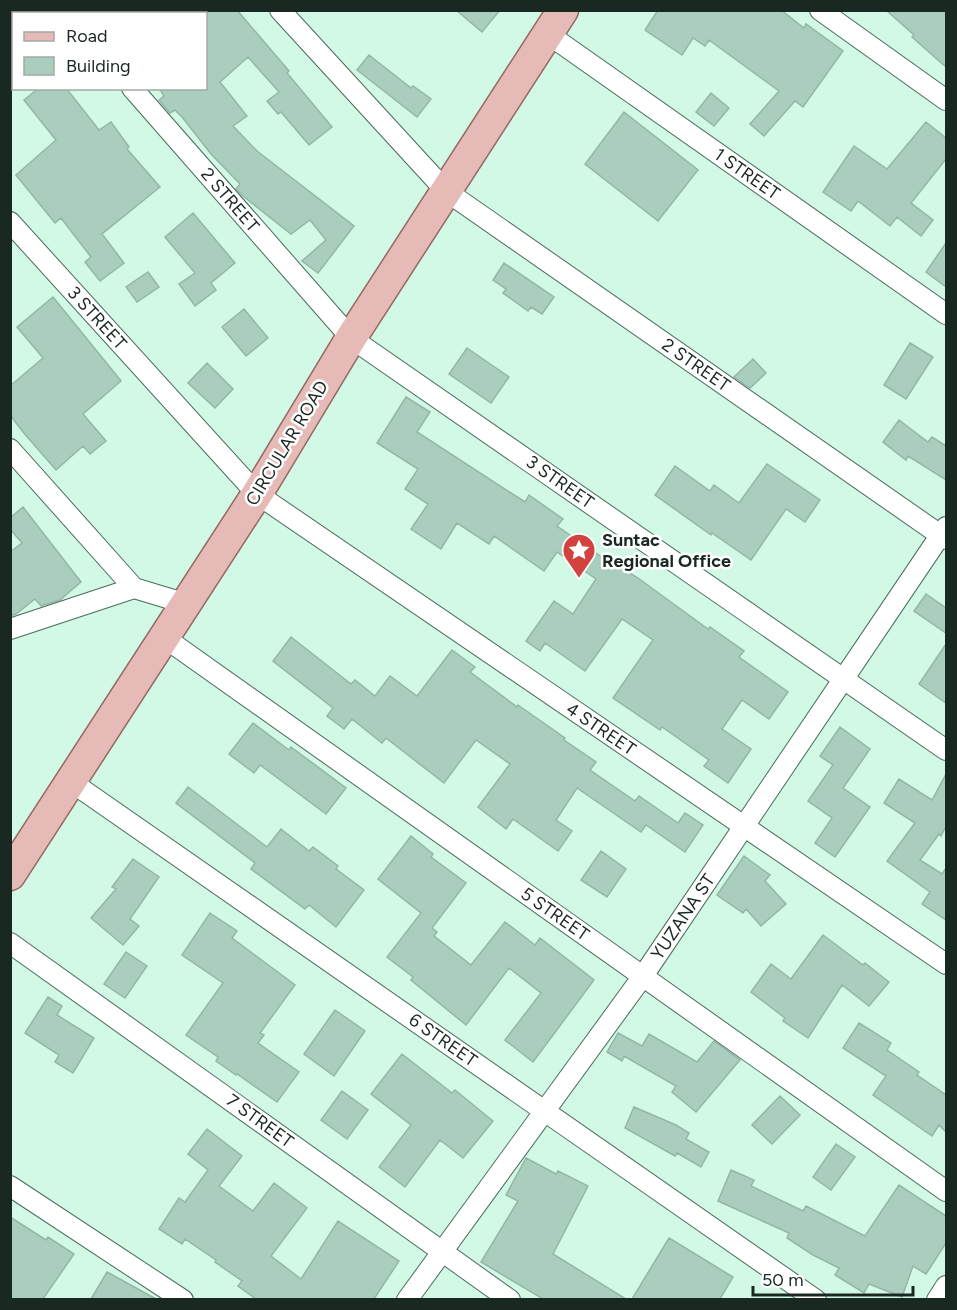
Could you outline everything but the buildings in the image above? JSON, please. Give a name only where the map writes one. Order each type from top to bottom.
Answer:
[{"type":"main road","name":"CIRCULAR ROAD","points":[[10,875],[187,604],[351,338],[556,22]]},
{"type":"street","points":[[280,10],[446,191]]},
{"type":"street","points":[[820,10],[946,100]]},
{"type":"street","name":"1 STREET","points":[[556,22],[946,314]]},
{"type":"street","name":"2 STREET","points":[[134,90],[351,338]]},
{"type":"street","name":"2 STREET","points":[[446,191],[945,533]]},
{"type":"street","name":"3 STREET","points":[[10,222],[256,494]]},
{"type":"street","name":"3 STREET","points":[[351,338],[946,750]]},
{"type":"street","points":[[10,449],[134,588],[187,604]]},
{"type":"street","name":"4 STREET","points":[[256,494],[946,964]]},
{"type":"street","name":"YUZANA ST","points":[[407,1299],[643,976],[945,533]]},
{"type":"street","points":[[10,629],[134,588]]},
{"type":"street","name":"5 STREET","points":[[165,638],[946,1191]]},
{"type":"street","name":"6 STREET","points":[[70,781],[816,1299]]},
{"type":"street","name":"7 STREET","points":[[10,943],[510,1299]]},
{"type":"street","points":[[10,1186],[183,1299]]},
{"type":"street","points":[[937,1299],[946,1287]]},
{"type":"place","name":"Suntac Regional Office","points":[[579,579]]}]
